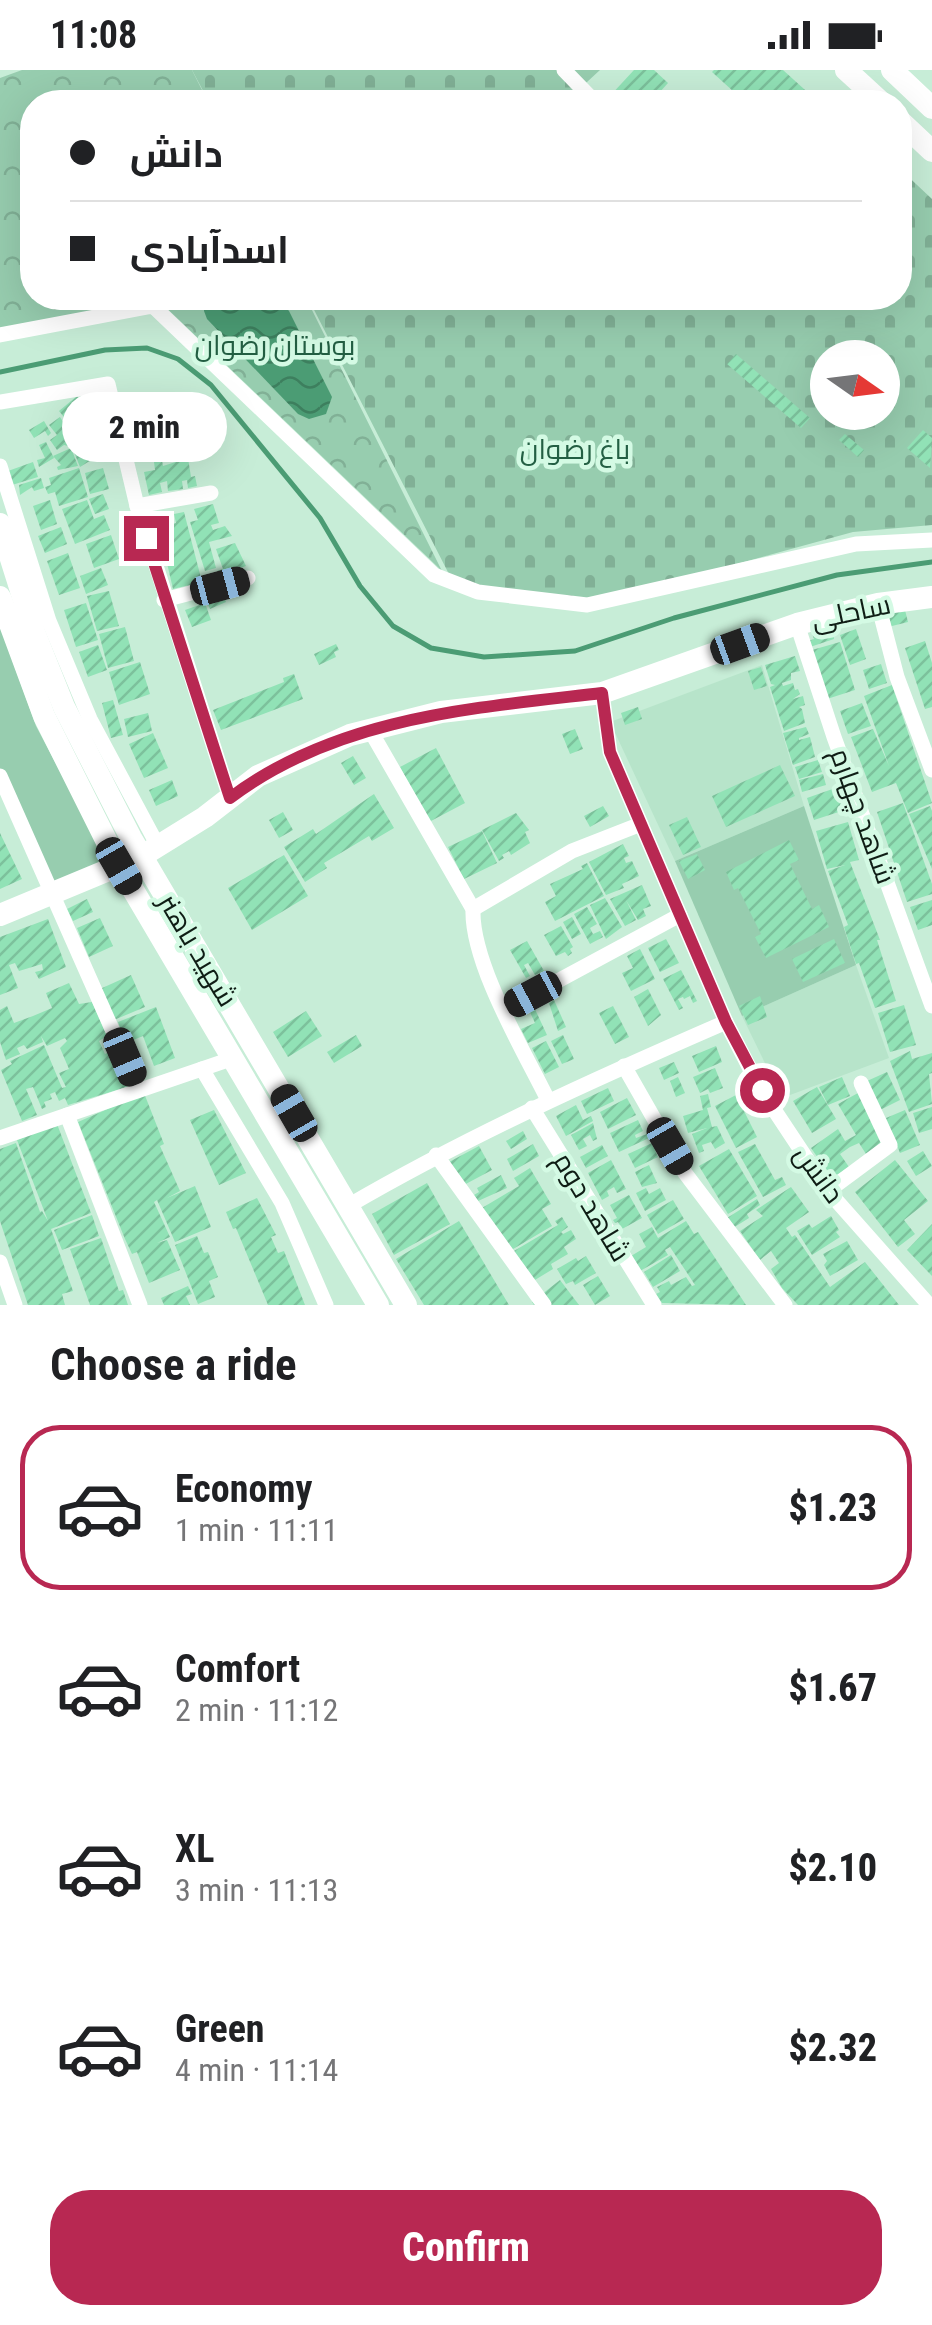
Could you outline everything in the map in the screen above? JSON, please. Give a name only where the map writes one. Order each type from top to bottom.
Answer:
[{"type":"main road","points":[[846,70],[863,90]]},
{"type":"main road","points":[[892,71],[932,108]]},
{"type":"main road","points":[[912,133],[932,152]]},
{"type":"main road","name":"شهید باهنر","points":[[0,524],[34,632],[64,707],[150,851],[406,1305]]},
{"type":"main road","name":"شهید باهنر","points":[[0,596],[44,716],[119,866],[373,1304]]},
{"type":"main road","name":"ساحلی","points":[[0,915],[150,851],[258,776],[350,736],[441,712],[602,693],[797,624],[878,604],[932,597]]},
{"type":"street","points":[[564,70],[583,90]]},
{"type":"street","points":[[0,335],[132,310]]},
{"type":"street","points":[[157,310],[434,575],[478,592],[588,605],[856,544],[932,540]]},
{"type":"street","points":[[0,402],[108,384],[164,600],[230,798]]},
{"type":"street","points":[[0,466],[49,621],[150,851]]},
{"type":"street","points":[[137,506],[210,492]]},
{"type":"street","points":[[164,600],[248,578]]},
{"type":"street","points":[[878,604],[896,677],[932,770]]},
{"type":"street","name":"شاهد چهارم","points":[[797,624],[932,1006]]},
{"type":"street","name":"دانش","points":[[602,693],[610,752],[726,1022],[762,1090],[828,1191],[929,1305]]},
{"type":"street","points":[[370,730],[473,909],[472,927],[504,1010],[548,1100]]},
{"type":"street","points":[[0,776],[140,1090]]},
{"type":"street","points":[[473,909],[572,852],[641,824]]},
{"type":"street","points":[[504,1010],[680,915]]},
{"type":"street","points":[[348,1206],[436,1154],[726,1022]]},
{"type":"street","points":[[0,1138],[231,1058]]},
{"type":"street","points":[[624,1066],[685,1173],[786,1305]]},
{"type":"street","points":[[202,1068],[282,1203],[326,1305]]},
{"type":"street","points":[[828,1191],[890,1145],[862,1083]]},
{"type":"street","name":"شاهد دوم","points":[[532,1108],[654,1305]]},
{"type":"street","points":[[67,1115],[140,1305]]},
{"type":"street","points":[[436,1154],[544,1305]]},
{"type":"street","points":[[0,1262],[16,1305]]},
{"type":"shaded area","points":[[762,665],[804,806],[675,861],[610,722]]},
{"type":"shaded area","points":[[856,965],[889,1058],[782,1098],[742,1016]]},
{"type":"green space","points":[[22,70],[192,70],[202,90],[20,90],[20,310],[104,310],[0,334],[0,78]]},
{"type":"green space","points":[[192,70],[600,70],[578,90],[203,90]]},
{"type":"green space","name":"باغ رضوان","points":[[912,180],[932,199],[932,525],[853,532],[587,605],[453,582],[314,310],[912,310]]},
{"type":"green space","name":"بوستان رضوان","points":[[169,310],[312,310],[442,571]]},
{"type":"green space","points":[[0,626],[36,726],[109,864],[52,888],[0,776]]},
{"type":"green space","points":[[804,806],[856,965],[742,1016],[675,861]]},
{"type":"water","points":[[288,310],[332,397],[326,414],[309,419],[298,414],[207,319],[204,311]]},
{"type":"building","points":[[634,70],[654,70],[668,83],[662,90],[615,90]]},
{"type":"building","points":[[783,70],[805,90],[732,90],[712,72]]},
{"type":"building","points":[[736,354],[810,418],[801,428],[727,364]]},
{"type":"building","points":[[77,396],[90,412],[72,427],[59,411]]},
{"type":"building","points":[[144,413],[147,426],[161,422],[165,430],[138,436],[133,416]]},
{"type":"building","points":[[60,417],[71,434],[77,430],[83,439],[72,447],[64,445],[57,450],[50,440],[57,435],[49,425]]},
{"type":"building","points":[[44,421],[51,433],[48,436],[45,431],[34,438],[29,430]]},
{"type":"building","points":[[923,430],[932,438],[930,468],[907,448]]},
{"type":"building","points":[[165,432],[178,451],[153,458],[147,437]]},
{"type":"building","points":[[845,434],[864,450],[858,457],[839,440]]},
{"type":"building","points":[[90,439],[96,457],[80,467],[72,447]]},
{"type":"building","points":[[46,442],[54,458],[39,467],[37,460],[45,458],[39,445]]},
{"type":"building","points":[[71,448],[78,466],[58,470],[61,465],[53,456]]},
{"type":"building","points":[[188,458],[197,486],[188,488],[187,480],[182,481],[183,489],[168,491],[167,481],[160,483],[162,492],[149,495],[144,472],[155,470],[154,462],[162,460],[163,466]]},
{"type":"building","points":[[33,462],[38,477],[12,485],[8,471]]},
{"type":"building","points":[[79,468],[88,497],[59,506],[55,492],[48,494],[45,487],[51,485],[49,478]]},
{"type":"building","points":[[103,468],[109,489],[90,494],[85,473]]},
{"type":"building","points":[[41,478],[44,488],[34,491],[32,487],[20,495],[19,485]]},
{"type":"building","points":[[103,494],[109,509],[95,514],[89,499]]},
{"type":"building","points":[[50,500],[57,524],[41,530],[33,506]]},
{"type":"building","points":[[87,500],[94,519],[104,515],[110,530],[75,544],[62,509]]},
{"type":"building","points":[[213,504],[219,523],[211,525],[213,530],[225,526],[232,536],[209,542],[216,568],[205,571],[190,522],[198,520],[194,509]]},
{"type":"building","points":[[184,512],[202,582],[173,589],[166,559],[161,560],[156,539],[161,538],[158,527],[176,523],[174,514]]},
{"type":"building","points":[[61,527],[67,544],[45,553],[38,536]]},
{"type":"building","points":[[111,535],[119,559],[94,568],[86,544]]},
{"type":"building","points":[[235,543],[246,566],[223,574],[220,579],[217,571],[223,569],[216,549]]},
{"type":"building","points":[[68,553],[80,588],[59,595],[47,561]]},
{"type":"building","points":[[101,568],[108,585],[86,594],[80,576]]},
{"type":"building","points":[[109,591],[119,626],[97,631],[87,596]]},
{"type":"building","points":[[221,591],[226,602],[210,609],[205,598]]},
{"type":"building","points":[[86,603],[98,640],[76,647],[64,610]]},
{"type":"building","points":[[205,603],[211,620],[192,627],[185,610]]},
{"type":"building","points":[[904,606],[908,622],[888,627],[884,611]]},
{"type":"building","points":[[832,625],[834,639],[810,647],[808,641],[814,639],[811,631]]},
{"type":"building","points":[[125,627],[134,661],[108,668],[99,634]]},
{"type":"building","points":[[856,629],[866,659],[850,665],[840,635]]},
{"type":"building","points":[[925,641],[932,663],[932,707],[925,709],[905,648]]},
{"type":"building","points":[[840,642],[855,690],[827,699],[812,650]]},
{"type":"building","points":[[336,644],[336,657],[319,665],[314,654]]},
{"type":"building","points":[[98,645],[107,670],[88,677],[79,652]]},
{"type":"building","points":[[795,656],[800,671],[791,673],[791,680],[782,683],[793,683],[798,689],[800,694],[793,699],[803,696],[805,705],[799,707],[805,723],[784,731],[770,687],[775,685],[771,684],[765,665]]},
{"type":"building","points":[[140,662],[150,694],[119,705],[109,672]]},
{"type":"building","points":[[881,664],[887,683],[869,689],[863,670]]},
{"type":"building","points":[[761,667],[767,686],[754,690],[748,671]]},
{"type":"building","points":[[294,674],[303,699],[221,730],[213,710],[284,682],[283,678]]},
{"type":"building","points":[[892,685],[932,803],[908,813],[896,783],[872,792],[851,737],[873,729],[889,766],[864,696]]},
{"type":"building","points":[[113,700],[123,735],[111,738],[102,703]]},
{"type":"building","points":[[862,703],[871,726],[848,734],[840,711]]},
{"type":"building","points":[[638,707],[642,719],[625,725],[621,713]]},
{"type":"building","points":[[148,713],[152,731],[128,737],[124,719]]},
{"type":"building","points":[[806,727],[809,734],[799,740],[810,737],[815,757],[793,765],[783,733]]},
{"type":"building","points":[[575,729],[583,749],[570,754],[562,734]]},
{"type":"building","points":[[153,733],[168,768],[144,778],[129,744]]},
{"type":"building","points":[[436,748],[465,803],[429,822],[400,767]]},
{"type":"building","points":[[353,756],[366,778],[354,785],[341,763]]},
{"type":"building","points":[[818,760],[822,772],[799,779],[795,767]]},
{"type":"building","points":[[780,765],[795,796],[726,827],[712,796]]},
{"type":"building","points":[[823,774],[826,785],[802,792],[799,780]]},
{"type":"building","points":[[172,780],[178,796],[156,806],[149,790]]},
{"type":"building","points":[[841,786],[848,809],[814,820],[807,798]]},
{"type":"building","points":[[374,794],[394,828],[372,841],[369,836],[324,863],[327,868],[305,882],[284,847],[313,829],[316,834]]},
{"type":"building","points":[[903,803],[932,884],[932,894],[907,902],[877,812]]},
{"type":"building","points":[[603,806],[609,816],[590,827],[584,816]]},
{"type":"building","points":[[930,806],[932,811],[932,869],[909,814]]},
{"type":"building","points":[[283,812],[293,830],[279,838],[269,820]]},
{"type":"building","points":[[516,813],[529,830],[525,832],[530,843],[511,855],[509,851],[502,855],[504,858],[499,861],[482,830]]},
{"type":"building","points":[[687,817],[701,847],[683,855],[669,825]]},
{"type":"building","points":[[848,822],[859,860],[850,862],[880,940],[896,1001],[875,1008],[859,963],[856,964],[844,927],[848,925],[828,871],[845,865],[827,869],[816,831]]},
{"type":"building","points":[[482,831],[497,863],[464,879],[448,847]]},
{"type":"building","points":[[0,833],[22,879],[0,889]]},
{"type":"building","points":[[789,840],[799,860],[790,864],[812,909],[819,905],[829,927],[766,958],[755,937],[761,934],[726,872]]},
{"type":"building","points":[[623,844],[629,856],[624,858],[626,863],[632,861],[639,876],[606,895],[589,862]]},
{"type":"building","points":[[697,854],[705,870],[688,879],[679,861]]},
{"type":"building","points":[[284,855],[308,896],[252,930],[228,888]]},
{"type":"building","points":[[587,863],[604,896],[555,921],[545,902],[556,896],[550,884],[583,869],[581,866]]},
{"type":"building","points":[[642,885],[651,906],[643,909],[646,916],[638,920],[626,900],[636,920],[625,926],[610,899]]},
{"type":"building","points":[[605,898],[622,927],[606,939],[590,905]]},
{"type":"building","points":[[87,899],[93,912],[73,921],[67,909]]},
{"type":"building","points":[[932,900],[932,925],[918,930],[910,907]]},
{"type":"building","points":[[587,907],[597,924],[590,928],[593,934],[600,931],[603,937],[590,944],[574,914]]},
{"type":"building","points":[[572,917],[581,934],[572,939],[563,922]]},
{"type":"building","points":[[100,918],[113,946],[89,957],[77,928]]},
{"type":"building","points":[[48,919],[66,967],[39,979],[35,972],[43,970],[42,964],[19,971],[15,963],[9,965],[18,988],[0,995],[0,937]]},
{"type":"building","points":[[561,926],[573,947],[568,956],[565,952],[556,956],[544,935]]},
{"type":"building","points":[[666,939],[679,963],[660,972],[648,948]]},
{"type":"building","points":[[834,939],[845,963],[803,982],[792,959]]},
{"type":"building","points":[[527,941],[544,971],[535,975],[528,963],[524,965],[530,976],[526,978],[510,950]]},
{"type":"building","points":[[640,949],[655,979],[631,991],[622,973],[633,968],[627,956]]},
{"type":"building","points":[[681,970],[697,1001],[693,1003],[690,996],[678,999],[683,1008],[679,1010],[663,979]]},
{"type":"building","points":[[131,975],[145,1007],[114,1020],[100,989]]},
{"type":"building","points":[[69,983],[79,1004],[92,1002],[107,1036],[99,1041],[105,1054],[113,1050],[130,1086],[68,1105],[65,1098],[59,1101],[55,1092],[42,1109],[33,1087],[26,1089],[37,1115],[22,1121],[1,1070],[12,1064],[10,1061],[44,1045],[62,1088],[66,1087],[59,1073],[69,1069],[60,1048],[67,1041],[65,1038],[47,1046],[41,1036],[43,1042],[27,1049],[24,1045],[17,1048],[20,1054],[6,1060],[0,1042],[0,1010],[7,1006],[14,1023],[33,1016],[52,1008],[46,993]]},
{"type":"building","points":[[648,989],[661,1015],[648,1026],[634,997]]},
{"type":"building","points":[[760,996],[767,1017],[748,1025],[739,1006]]},
{"type":"building","points":[[554,1000],[566,1027],[558,1031],[549,1003]]},
{"type":"building","points":[[904,1005],[916,1045],[890,1052],[878,1013]]},
{"type":"building","points":[[613,1006],[629,1037],[615,1044],[599,1013]]},
{"type":"building","points":[[156,1007],[175,1058],[154,1066],[143,1036],[126,1043],[118,1022]]},
{"type":"building","points":[[534,1007],[547,1035],[528,1043],[521,1029],[535,1023],[529,1010]]},
{"type":"building","points":[[306,1011],[322,1036],[288,1057],[273,1032]]},
{"type":"building","points":[[356,1035],[362,1046],[334,1063],[327,1052]]},
{"type":"building","points":[[563,1035],[574,1059],[562,1064],[551,1041]]},
{"type":"building","points":[[546,1041],[559,1067],[545,1074],[532,1048]]},
{"type":"building","points":[[716,1046],[722,1062],[699,1072],[692,1056]]},
{"type":"building","points":[[910,1051],[912,1059],[932,1053],[932,1104],[909,1112],[890,1061]]},
{"type":"building","points":[[674,1062],[679,1073],[664,1080],[659,1068]]},
{"type":"building","points":[[715,1068],[723,1088],[700,1093],[693,1077]]},
{"type":"building","points":[[887,1072],[900,1100],[880,1110],[867,1081]]},
{"type":"building","points":[[678,1077],[685,1093],[676,1097],[670,1081]]},
{"type":"building","points":[[842,1077],[850,1096],[828,1105],[819,1087]]},
{"type":"building","points":[[817,1087],[836,1119],[812,1133],[793,1101]]},
{"type":"building","points":[[608,1088],[614,1101],[587,1114],[581,1101]]},
{"type":"building","points":[[144,1093],[164,1144],[160,1146],[180,1191],[167,1198],[195,1186],[211,1227],[175,1242],[157,1200],[154,1202],[170,1237],[157,1243],[167,1240],[180,1270],[149,1283],[137,1252],[132,1254],[125,1239],[78,1122]]},
{"type":"building","points":[[858,1093],[886,1143],[866,1154],[859,1143],[850,1147],[840,1154],[849,1167],[832,1178],[811,1148],[838,1129],[845,1141],[856,1135],[838,1104]]},
{"type":"building","points":[[708,1094],[712,1127],[717,1126],[725,1143],[715,1149],[711,1142],[702,1145],[704,1151],[699,1153],[692,1134],[707,1128],[688,1133],[683,1116],[703,1110],[700,1096]]},
{"type":"building","points":[[736,1095],[757,1137],[736,1148],[715,1106]]},
{"type":"building","points":[[627,1098],[636,1115],[608,1129],[600,1112]]},
{"type":"building","points":[[576,1105],[583,1120],[591,1116],[593,1121],[566,1136],[556,1116]]},
{"type":"building","points":[[932,1107],[932,1129],[919,1133],[913,1113]]},
{"type":"building","points":[[214,1110],[246,1173],[219,1185],[190,1120]]},
{"type":"building","points":[[905,1110],[920,1145],[900,1153],[886,1118]]},
{"type":"building","points":[[638,1120],[643,1131],[636,1138],[647,1134],[649,1138],[619,1152],[610,1133]]},
{"type":"building","points":[[593,1123],[597,1139],[593,1141],[590,1135],[583,1139],[587,1146],[579,1150],[571,1135]]},
{"type":"building","points":[[57,1124],[91,1213],[51,1229],[73,1291],[62,1294],[65,1305],[28,1305],[0,1221],[0,1149],[16,1143],[40,1212],[48,1221],[17,1140]]},
{"type":"building","points":[[523,1131],[527,1139],[511,1149],[506,1141]]},
{"type":"building","points":[[652,1143],[658,1157],[635,1168],[628,1154]]},
{"type":"building","points":[[533,1144],[539,1156],[513,1171],[507,1159]]},
{"type":"building","points":[[755,1144],[775,1180],[782,1177],[786,1185],[763,1197],[738,1152]]},
{"type":"building","points":[[602,1145],[608,1156],[586,1168],[580,1157]]},
{"type":"building","points":[[479,1146],[492,1170],[462,1186],[449,1162]]},
{"type":"building","points":[[729,1149],[757,1196],[728,1214],[699,1166]]},
{"type":"building","points":[[923,1151],[932,1166],[916,1176],[907,1161]]},
{"type":"building","points":[[611,1160],[626,1189],[617,1193],[614,1187],[602,1200],[588,1173]]},
{"type":"building","points":[[895,1160],[928,1201],[904,1220],[915,1234],[898,1247],[855,1192]]},
{"type":"building","points":[[649,1165],[657,1183],[642,1187],[635,1172]]},
{"type":"building","points":[[530,1168],[551,1204],[542,1209],[552,1226],[503,1255],[477,1211],[519,1186],[514,1178]]},
{"type":"building","points":[[501,1175],[507,1188],[478,1201],[474,1195],[479,1192],[477,1188]]},
{"type":"building","points":[[427,1183],[450,1224],[394,1255],[372,1214]]},
{"type":"building","points":[[791,1187],[809,1212],[786,1228],[792,1237],[795,1235],[830,1287],[865,1262],[899,1305],[798,1305],[782,1288],[771,1269],[779,1263],[771,1251],[760,1260],[740,1231],[763,1216],[756,1210]]},
{"type":"building","points":[[646,1188],[649,1194],[660,1188],[666,1200],[645,1211],[636,1193]]},
{"type":"building","points":[[629,1195],[642,1218],[622,1229],[613,1220],[617,1218],[610,1205]]},
{"type":"building","points":[[257,1198],[276,1235],[271,1237],[278,1253],[284,1251],[305,1305],[268,1305],[236,1228],[233,1229],[226,1212]]},
{"type":"building","points":[[757,1199],[760,1205],[733,1228],[727,1218]]},
{"type":"building","points":[[673,1200],[684,1219],[658,1234],[647,1215]]},
{"type":"building","points":[[92,1215],[99,1236],[62,1250],[54,1230]]},
{"type":"building","points":[[831,1216],[840,1237],[812,1255],[797,1231],[809,1224],[812,1228]]},
{"type":"building","points":[[562,1217],[568,1227],[561,1232],[571,1230],[576,1239],[564,1247],[568,1254],[551,1264],[553,1269],[525,1286],[507,1255],[558,1225],[555,1221]]},
{"type":"building","points":[[459,1221],[509,1305],[424,1305],[396,1259]]},
{"type":"building","points":[[686,1221],[694,1234],[698,1232],[746,1305],[662,1303],[656,1294],[660,1292],[657,1287],[686,1277],[695,1285],[670,1247],[665,1250],[668,1255],[640,1271],[631,1256],[646,1247],[639,1234],[652,1227],[658,1238]]},
{"type":"building","points":[[932,1224],[932,1276],[907,1250]]},
{"type":"building","points":[[197,1236],[218,1277],[209,1281],[215,1297],[198,1304],[175,1245]]},
{"type":"building","points":[[101,1238],[119,1291],[123,1290],[128,1305],[90,1305],[70,1249]]},
{"type":"building","points":[[847,1241],[858,1260],[830,1276],[823,1254]]},
{"type":"building","points":[[671,1255],[680,1271],[653,1287],[644,1272]]},
{"type":"building","points":[[586,1256],[596,1273],[575,1285],[573,1281],[566,1284],[557,1269]]},
{"type":"building","points":[[598,1276],[610,1296],[595,1305],[583,1285]]},
{"type":"building","points":[[560,1280],[579,1305],[534,1305],[532,1302]]},
{"type":"building","points":[[188,1286],[192,1294],[186,1296],[190,1305],[164,1305],[161,1298]]},
{"type":"waterway","points":[[0,372],[105,350],[147,348],[178,359],[211,385],[320,518],[360,586],[393,626],[431,648],[484,657],[575,651],[674,618],[837,575],[932,562]]},
{"type":"route","points":[[146,538],[230,798],[258,776],[350,736],[441,712],[602,693],[610,752],[726,1022],[762,1090]]}]
